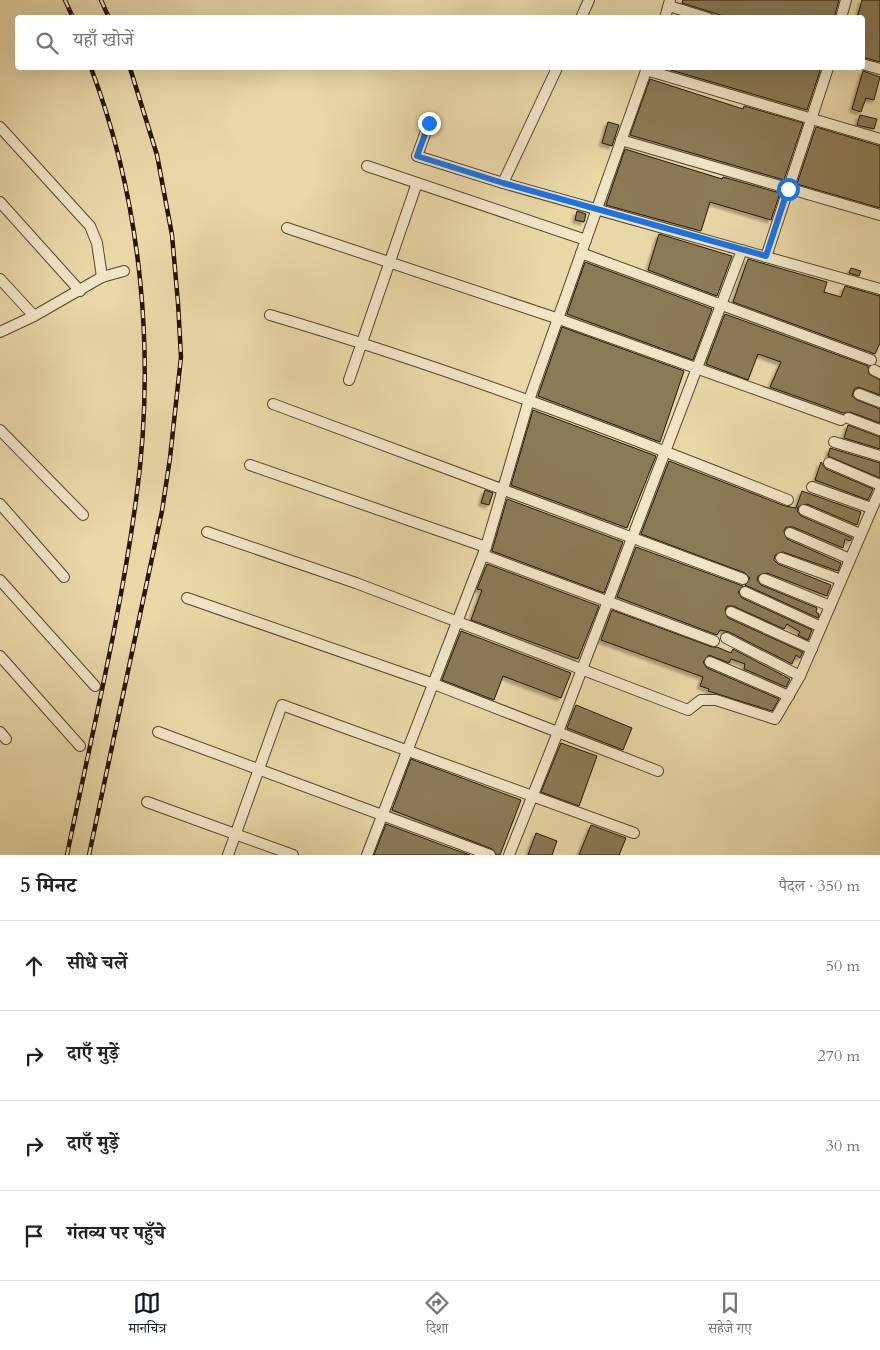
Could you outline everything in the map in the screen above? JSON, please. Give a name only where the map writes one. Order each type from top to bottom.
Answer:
[{"type":"street","points":[[582,15],[589,0]]},
{"type":"street","points":[[843,15],[846,0]]},
{"type":"street","points":[[666,15],[670,3],[700,15]]},
{"type":"street","points":[[865,65],[880,69]]},
{"type":"street","points":[[503,183],[556,70]]},
{"type":"street","points":[[367,855],[484,551],[530,400],[647,70]]},
{"type":"street","points":[[650,70],[880,139]]},
{"type":"street","points":[[766,256],[827,70]]},
{"type":"street","points":[[429,123],[417,156],[503,183],[880,289]]},
{"type":"street","points":[[0,127],[90,226],[97,243],[102,277]]},
{"type":"street","points":[[621,140],[880,215]]},
{"type":"street","points":[[367,166],[586,240]]},
{"type":"street","points":[[349,380],[417,183]]},
{"type":"street","points":[[0,202],[80,291]]},
{"type":"street","points":[[287,228],[559,318],[697,368],[880,430]]},
{"type":"street","points":[[509,855],[558,732],[742,250]]},
{"type":"street","points":[[581,253],[721,305],[875,368]]},
{"type":"street","points":[[0,332],[34,316],[102,277],[124,271]]},
{"type":"street","points":[[0,279],[34,316]]},
{"type":"street","points":[[270,315],[362,342],[530,400],[788,500]]},
{"type":"street","points":[[859,394],[880,402]]},
{"type":"street","points":[[273,404],[504,488],[743,579]]},
{"type":"street","points":[[0,430],[83,515]]},
{"type":"street","points":[[834,442],[880,456]]},
{"type":"street","points":[[250,464],[484,551],[608,602],[714,641]]},
{"type":"street","points":[[829,464],[880,485]]},
{"type":"street","points":[[812,486],[871,508]]},
{"type":"street","points":[[207,532],[356,583],[688,710],[702,700],[716,700],[775,719],[800,676],[871,508],[879,495]]},
{"type":"street","points":[[0,504],[64,577]]},
{"type":"street","points":[[804,510],[860,534]]},
{"type":"street","points":[[790,533],[850,559]]},
{"type":"street","points":[[781,558],[841,580]]},
{"type":"street","points":[[764,579],[830,606]]},
{"type":"street","points":[[0,580],[95,686]]},
{"type":"street","points":[[745,592],[821,627]]},
{"type":"street","points":[[187,598],[434,684],[658,771]]},
{"type":"street","points":[[731,612],[812,650]]},
{"type":"street","points":[[726,638],[800,676]]},
{"type":"street","points":[[0,656],[80,746]]},
{"type":"street","points":[[710,662],[788,696]]},
{"type":"street","points":[[228,855],[282,705],[634,833]]},
{"type":"street","points":[[158,732],[490,855]]},
{"type":"street","points":[[147,802],[292,855]]},
{"type":"building","points":[[683,0],[839,0],[835,15],[720,15],[682,3]]},
{"type":"building","points":[[862,0],[880,0],[880,62],[865,58],[865,15],[858,15]]},
{"type":"building","points":[[671,70],[820,70],[807,110]]},
{"type":"building","points":[[863,71],[880,77],[874,100],[866,98],[861,112],[852,109]]},
{"type":"building","points":[[650,79],[743,109],[744,106],[803,123],[784,180],[630,135]]},
{"type":"building","points":[[860,115],[877,119],[874,129],[857,125]]},
{"type":"building","points":[[608,122],[619,125],[612,146],[602,143]]},
{"type":"building","points":[[816,127],[880,146],[880,208],[797,184]]},
{"type":"building","points":[[625,149],[722,179],[723,177],[780,193],[771,220],[710,202],[701,231],[606,205]]},
{"type":"building","points":[[577,211],[586,214],[584,222],[575,220]]},
{"type":"building","points":[[659,234],[732,256],[717,296],[648,270]]},
{"type":"building","points":[[748,259],[827,282],[824,292],[841,297],[845,286],[880,296],[880,343],[875,354],[733,302]]},
{"type":"building","points":[[585,262],[712,309],[693,360],[567,314]]},
{"type":"building","points":[[851,268],[861,271],[859,276],[849,273]]},
{"type":"building","points":[[725,314],[868,366],[869,374],[880,380],[880,395],[858,387],[854,389],[852,396],[857,400],[880,409],[880,423],[850,412],[843,413],[770,387],[781,362],[758,354],[748,380],[706,364]]},
{"type":"building","points":[[562,327],[684,371],[660,442],[538,396]]},
{"type":"building","points":[[533,410],[656,456],[627,528],[511,485]]},
{"type":"building","points":[[848,425],[880,437],[880,449],[844,438]]},
{"type":"building","points":[[830,448],[880,463],[880,478],[828,456]]},
{"type":"building","points":[[669,461],[785,506],[796,508],[802,491],[861,512],[857,525],[807,504],[798,507],[797,511],[801,516],[852,538],[850,541],[845,539],[843,548],[793,527],[786,527],[784,531],[787,539],[841,563],[838,571],[783,552],[775,555],[774,560],[778,564],[831,585],[827,596],[767,573],[758,576],[757,580],[761,585],[817,608],[818,618],[745,585],[750,578],[745,573],[641,534]]},
{"type":"building","points":[[821,462],[826,469],[873,489],[868,500],[815,480]]},
{"type":"building","points":[[485,490],[493,493],[489,505],[481,503]]},
{"type":"building","points":[[507,499],[623,542],[604,593],[492,551]]},
{"type":"building","points":[[636,547],[743,586],[738,592],[742,598],[812,630],[808,640],[798,635],[800,632],[787,624],[784,629],[733,606],[727,606],[725,610],[728,618],[803,652],[800,658],[796,655],[792,664],[729,632],[720,630],[717,635],[617,597]]},
{"type":"building","points":[[487,564],[599,606],[578,659],[471,620],[482,590],[477,589]]},
{"type":"building","points":[[612,610],[712,647],[717,647],[731,653],[733,649],[790,679],[786,687],[744,669],[745,664],[731,659],[729,663],[709,655],[703,662],[707,668],[779,699],[772,711],[708,691],[709,689],[700,686],[703,677],[601,640]]},
{"type":"building","points":[[461,631],[571,673],[561,698],[503,676],[494,700],[442,680]]},
{"type":"building","points":[[576,705],[632,728],[623,750],[567,728]]},
{"type":"building","points":[[561,743],[597,756],[579,806],[541,792]]},
{"type":"building","points":[[411,759],[521,800],[500,855],[497,855],[492,849],[392,810]]},
{"type":"building","points":[[386,824],[442,845],[470,855],[374,855]]},
{"type":"building","points":[[591,825],[626,838],[619,855],[579,855]]},
{"type":"building","points":[[536,833],[557,841],[552,855],[528,855]]},
{"type":"railway","points":[[65,0],[72,15]]},
{"type":"railway","points":[[101,0],[108,15]]},
{"type":"railway","points":[[67,855],[122,589],[136,500],[142,446],[145,391],[144,336],[133,226],[122,172],[108,119],[92,70]]},
{"type":"railway","points":[[89,855],[162,511],[181,357],[172,235],[157,155],[131,70]]},
{"type":"route","points":[[429,123],[417,156],[503,183],[766,256],[788,189]]}]
